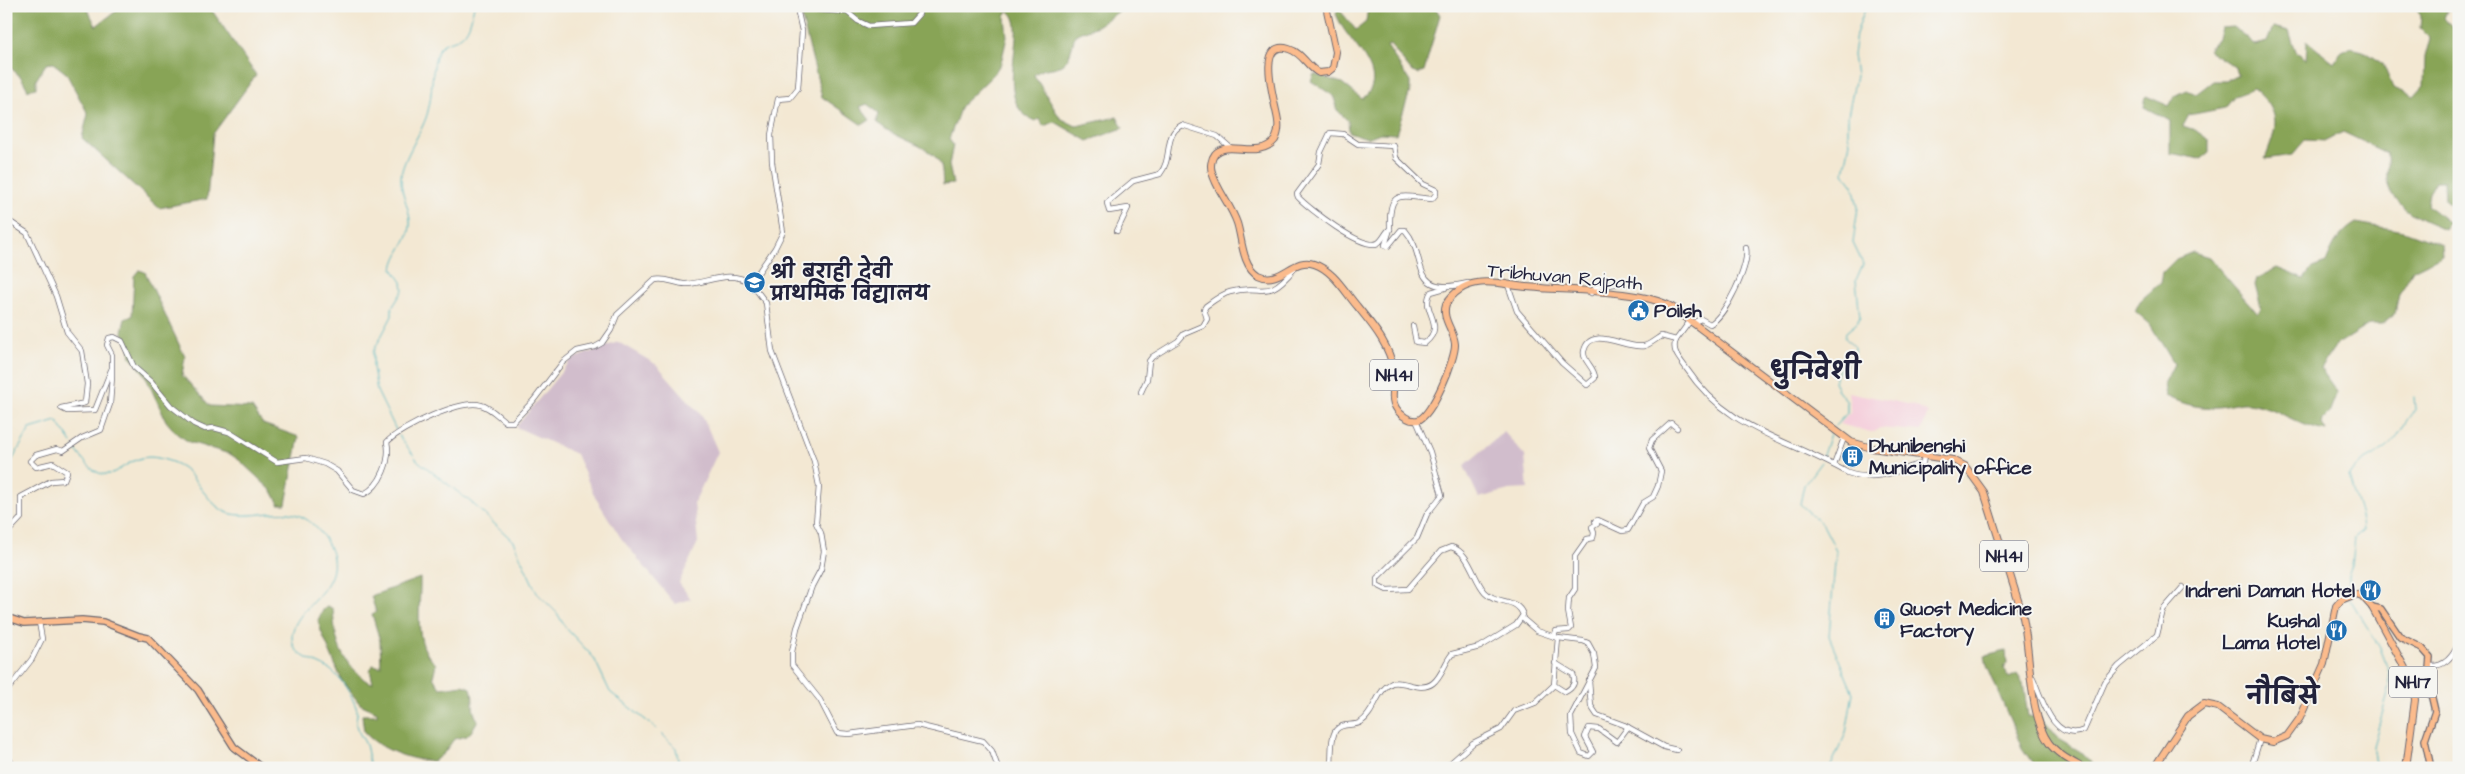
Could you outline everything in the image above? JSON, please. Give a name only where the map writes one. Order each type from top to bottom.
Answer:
[{"type":"highway","name":"NH41","points":[[1326,6],[1336,52],[1333,68],[1328,72],[1319,73],[1293,50],[1284,48],[1278,50],[1272,59],[1268,72],[1278,117],[1276,137],[1270,145],[1262,149],[1232,149],[1216,153],[1212,160],[1212,171],[1232,211],[1249,265],[1256,274],[1268,277],[1280,275],[1297,265],[1310,262],[1324,268],[1374,326],[1385,345],[1392,363],[1394,405],[1403,416],[1416,420]]},
{"type":"highway","name":"Tribhuvan Rajpath","points":[[1416,420],[1424,416],[1431,408],[1454,353],[1454,339],[1445,314],[1446,304],[1462,288],[1476,283],[1490,282],[1633,296],[1657,300],[1672,307],[1844,438],[1860,446],[1953,460],[1965,466],[1984,492],[2022,613],[2027,633],[2033,693],[2041,728],[2048,742],[2056,751],[2083,768]]},
{"type":"highway","points":[[2154,768],[2188,716],[2204,704],[2218,707],[2260,739],[2269,742],[2280,740],[2292,730],[2300,718],[2324,664],[2334,610],[2341,600],[2353,595],[2362,596],[2372,607]]},
{"type":"highway","name":"NH17","points":[[2372,607],[2413,683],[2415,700],[2406,768]]},
{"type":"main road","points":[[2372,607],[2376,606],[2384,612],[2403,640],[2426,651],[2430,666],[2428,681],[2434,711],[2424,740],[2431,768]]},
{"type":"main road","points":[[6,617],[24,623],[82,620],[103,622],[148,638],[198,690],[234,747],[262,768]]},
{"type":"street","points":[[750,283],[775,248],[783,232],[774,177],[771,135],[778,100],[790,98],[798,88],[802,31],[798,13],[802,6]]},
{"type":"street","points":[[809,6],[819,10],[847,12],[858,21],[869,26],[911,23],[918,14],[919,6]]},
{"type":"street","points":[[1118,231],[1128,208],[1109,211],[1107,203],[1132,181],[1160,174],[1168,157],[1171,134],[1176,127],[1182,125],[1217,136],[1232,149]]},
{"type":"street","points":[[1390,228],[1377,243],[1369,244],[1332,224],[1298,197],[1297,194],[1319,164],[1321,152],[1330,133],[1343,134],[1358,144],[1394,146],[1396,158],[1423,184],[1436,190],[1436,194],[1432,199],[1404,196],[1396,198],[1391,203],[1389,212],[1390,228],[1385,245],[1392,244],[1401,230],[1405,230],[1410,236],[1420,269],[1433,284],[1445,288]]},
{"type":"street","points":[[6,219],[27,233],[56,296],[67,332],[82,351],[87,384],[85,403],[61,408],[67,411],[95,410],[113,367]]},
{"type":"street","points":[[1746,248],[1747,262],[1740,280],[1714,322],[1710,324],[1701,319],[1691,322],[1674,345],[1676,355],[1708,397],[1762,433],[1854,475],[1872,478],[1897,473],[1923,463],[1924,456]]},
{"type":"street","points":[[1141,392],[1147,379],[1149,361],[1157,353],[1178,341],[1184,334],[1203,326],[1207,319],[1204,310],[1206,306],[1229,292],[1272,289],[1280,285],[1297,265]]},
{"type":"street","points":[[6,534],[21,518],[20,497],[51,481],[64,480],[67,472],[53,463],[36,467],[30,461],[36,454],[70,448],[80,440],[96,434],[106,422],[110,404],[113,367],[112,355],[107,340],[114,337],[125,345],[129,360],[134,367],[151,382],[171,406],[194,424],[204,429],[214,428],[228,432],[277,462],[306,458],[325,464],[337,471],[353,490],[364,494],[375,486],[384,469],[389,457],[387,442],[422,419],[470,403],[485,406],[506,422],[514,422],[563,362],[578,350],[594,347],[602,342],[611,330],[617,315],[655,280],[662,278],[685,284],[707,279],[736,276],[750,283],[766,303],[772,351],[814,461],[819,486],[816,524],[821,533],[824,551],[821,569],[812,586],[797,628],[792,652],[795,670],[812,687],[837,733],[849,734],[917,725],[983,742],[992,751],[998,768]]},
{"type":"street","points":[[1413,326],[1416,342],[1425,343],[1431,338],[1435,326],[1428,304],[1428,297],[1431,292],[1479,280],[1490,282]]},
{"type":"street","points":[[1591,293],[1596,287],[1634,282]]},
{"type":"street","points":[[1508,285],[1517,311],[1562,363],[1587,385],[1593,382],[1595,371],[1584,356],[1585,349],[1597,338],[1604,337],[1636,346],[1644,346],[1660,336],[1676,340]]},
{"type":"street","points":[[1331,768],[1335,732],[1340,727],[1363,721],[1387,687],[1396,682],[1416,686],[1430,684],[1439,675],[1452,654],[1480,647],[1509,630],[1522,618],[1522,612],[1518,606],[1509,601],[1493,599],[1486,593],[1464,556],[1456,549],[1446,548],[1441,552],[1408,589],[1387,590],[1377,584],[1377,578],[1417,538],[1427,514],[1442,495],[1430,452],[1416,420]]},
{"type":"street","points":[[1444,768],[1473,743],[1501,729],[1514,711],[1535,703],[1554,685],[1556,631],[1569,630],[1571,628],[1568,612],[1569,598],[1575,589],[1575,556],[1587,539],[1592,538],[1594,533],[1592,527],[1597,524],[1595,521],[1598,520],[1622,532],[1628,530],[1643,503],[1653,497],[1658,486],[1661,471],[1649,448],[1652,440],[1671,423],[1677,428]]},
{"type":"street","points":[[1834,465],[1844,438]]},
{"type":"street","points":[[2032,677],[2056,725],[2066,732],[2073,734],[2084,730],[2106,682],[2119,666],[2157,635],[2163,610],[2183,587]]},
{"type":"street","points":[[1522,618],[1537,631],[1556,638],[1583,640],[1591,648],[1596,664],[1571,716],[1572,734],[1581,753],[1589,756],[1593,752],[1585,736],[1589,728],[1599,729],[1617,742],[1628,727]]},
{"type":"street","points":[[6,692],[32,659],[42,639],[40,622]]},
{"type":"street","points":[[2430,666],[2438,666],[2445,663],[2454,653],[2459,642]]},
{"type":"street","points":[[1554,685],[1565,692],[1569,690],[1574,681],[1573,674],[1555,663]]},
{"type":"street","points":[[1589,680],[1591,706],[1594,712],[1628,727],[1664,747],[1676,750]]},
{"type":"street","points":[[2251,768],[2260,739]]},
{"type":"street","points":[[6,753],[14,768]]},
{"type":"shaded area","points":[[618,342],[657,365],[703,417],[718,452],[694,503],[698,542],[679,583],[691,599],[675,604],[621,538],[595,497],[576,454],[516,427],[572,359]]},
{"type":"shaded area","points":[[1848,392],[1912,405],[1928,413],[1921,431],[1879,428],[1875,433],[1839,424],[1851,411]]},
{"type":"shaded area","points":[[1504,432],[1525,456],[1528,489],[1509,490],[1479,498],[1464,466]]},
{"type":"green space","points":[[6,6],[86,6],[96,26],[123,6],[209,6],[256,75],[213,134],[207,199],[159,208],[82,138],[88,114],[66,73],[53,63],[46,64],[36,80],[36,88],[28,90],[21,77],[6,64]]},
{"type":"green space","points":[[807,6],[1127,6],[1097,26],[1075,35],[1071,52],[1063,64],[1058,67],[1042,70],[1034,75],[1060,118],[1076,126],[1117,117],[1123,128],[1088,141],[1055,122],[1043,126],[1040,119],[1035,121],[1021,111],[1014,98],[1012,82],[1016,31],[1014,19],[1008,11],[1005,17],[1007,37],[1001,63],[993,75],[961,106],[949,139],[953,145],[949,165],[953,184],[943,185],[941,167],[934,156],[927,150],[884,128],[877,122],[879,113],[867,104],[860,107],[870,120],[862,125],[822,97],[801,15]]},
{"type":"green space","points":[[1368,6],[1434,6],[1440,15],[1424,71],[1418,74],[1412,72],[1390,45],[1387,46],[1410,82],[1410,91],[1396,134],[1380,133],[1367,138],[1349,132],[1348,121],[1336,109],[1335,97],[1311,81],[1314,74],[1342,83],[1362,99],[1369,91],[1372,75],[1369,66],[1344,30],[1336,14],[1338,8],[1356,30],[1366,22]]},
{"type":"green space","points":[[2414,6],[2449,6],[2444,18],[2459,36],[2459,211],[2445,200],[2444,181],[2436,181],[2429,193],[2427,205],[2449,223],[2445,229],[2405,209],[2393,196],[2387,180],[2387,153],[2343,132],[2326,141],[2305,140],[2292,155],[2265,159],[2275,121],[2270,106],[2254,89],[2235,96],[2225,108],[2189,115],[2183,126],[2195,130],[2209,140],[2209,152],[2200,159],[2170,153],[2170,121],[2144,107],[2146,96],[2169,106],[2175,96],[2187,90],[2196,94],[2213,81],[2226,81],[2238,75],[2236,68],[2208,50],[2218,38],[2221,28],[2234,27],[2255,45],[2267,42],[2273,27],[2289,31],[2296,51],[2306,60],[2307,41],[2334,63],[2340,53],[2351,48],[2363,51],[2383,64],[2393,88],[2414,96],[2424,85],[2425,57],[2430,38],[2420,28],[2421,16]]},
{"type":"green space","points":[[2356,223],[2404,231],[2442,245],[2443,255],[2413,270],[2399,294],[2395,314],[2383,324],[2370,324],[2336,345],[2320,368],[2337,392],[2329,413],[2323,419],[2322,424],[2326,431],[2307,426],[2259,405],[2245,403],[2218,407],[2198,407],[2166,396],[2164,384],[2174,364],[2150,324],[2135,311],[2140,301],[2161,282],[2163,272],[2176,259],[2193,252],[2209,257],[2258,314],[2261,308],[2255,285],[2257,278],[2277,268],[2304,279],[2312,268],[2326,263],[2337,240]]},
{"type":"green space","points":[[139,270],[145,272],[185,357],[182,375],[210,406],[252,408],[263,424],[299,437],[286,504],[279,504],[272,491],[239,460],[230,454],[189,442],[177,434],[166,421],[144,373],[131,357],[129,344],[122,331],[125,319],[132,316],[134,276]]},
{"type":"green space","points":[[420,578],[419,624],[428,656],[436,664],[433,677],[440,688],[463,685],[471,688],[473,708],[478,720],[467,736],[454,739],[444,753],[434,761],[415,759],[396,753],[378,744],[364,732],[362,715],[377,715],[377,712],[360,704],[342,681],[318,620],[323,610],[328,606],[333,609],[336,635],[341,651],[356,672],[368,682],[373,683],[370,670],[373,665],[381,667],[380,641],[372,614],[376,612],[371,596]]},
{"type":"green space","points":[[2006,651],[2007,663],[2003,668],[2009,678],[2017,674],[2023,683],[2028,716],[2042,718],[2059,739],[2081,752],[2096,768],[2036,768],[2022,748],[1987,666],[1985,656]]},
{"type":"waterway","points":[[397,432],[377,391],[373,367],[373,352],[392,316],[392,308],[403,290],[402,282],[393,269],[410,227],[401,184],[402,171],[408,154],[426,119],[431,96],[434,65],[438,51],[444,44],[457,39],[465,33],[474,6]]},
{"type":"waterway","points":[[1835,426],[1847,413],[1847,402],[1838,391],[1834,381],[1840,368],[1854,360],[1854,347],[1845,338],[1846,332],[1857,323],[1860,317],[1856,280],[1863,264],[1853,243],[1858,207],[1853,185],[1844,173],[1850,142],[1848,115],[1856,76],[1853,55],[1856,34],[1866,6]]},
{"type":"waterway","points":[[2348,593],[2348,575],[2352,565],[2355,537],[2363,531],[2361,517],[2349,476],[2359,464],[2387,447],[2395,438],[2415,410],[2414,397]]},
{"type":"waterway","points":[[6,471],[30,429],[57,421],[72,443]]},
{"type":"waterway","points":[[1822,458],[1831,431]]},
{"type":"waterway","points":[[399,436],[418,461],[472,503],[513,541],[537,593],[557,613],[565,627],[594,658],[610,692],[657,729],[676,748],[678,760],[676,768]]},
{"type":"waterway","points":[[74,447],[87,464],[98,473],[108,474],[135,460],[147,457],[171,462],[186,470],[212,502],[225,511],[244,515],[289,513],[300,516],[310,522],[320,532],[331,551],[333,566],[330,580],[302,614],[295,625],[292,638],[298,652],[331,670],[348,691],[357,710],[356,725],[366,746],[370,768]]},
{"type":"waterway","points":[[1821,462],[1804,485],[1800,504],[1823,525],[1836,550],[1829,636],[1853,693],[1846,733],[1830,768]]},
{"type":"waterway","points":[[2350,599],[2380,648],[2389,671],[2390,686],[2373,746],[2377,768]]},
{"type":"place","name":"श्री बराही देवी प्राथमिक विद्यालय","points":[[755,282]]},
{"type":"place","name":"Poilsh","points":[[1638,310]]},
{"type":"place","name":"Dhunibenshi Municipality office","points":[[1853,456]]},
{"type":"place","name":"Indreni Daman Hotel","points":[[2371,590]]},
{"type":"place","name":"Quost Medicine Factory","points":[[1884,619]]},
{"type":"place","name":"Kushal Lama Hotel","points":[[2336,631]]},
{"type":"district","name":"धुनिवेशी","points":[[1815,371]]},
{"type":"district","name":"नौबिसे","points":[[2283,696]]}]
